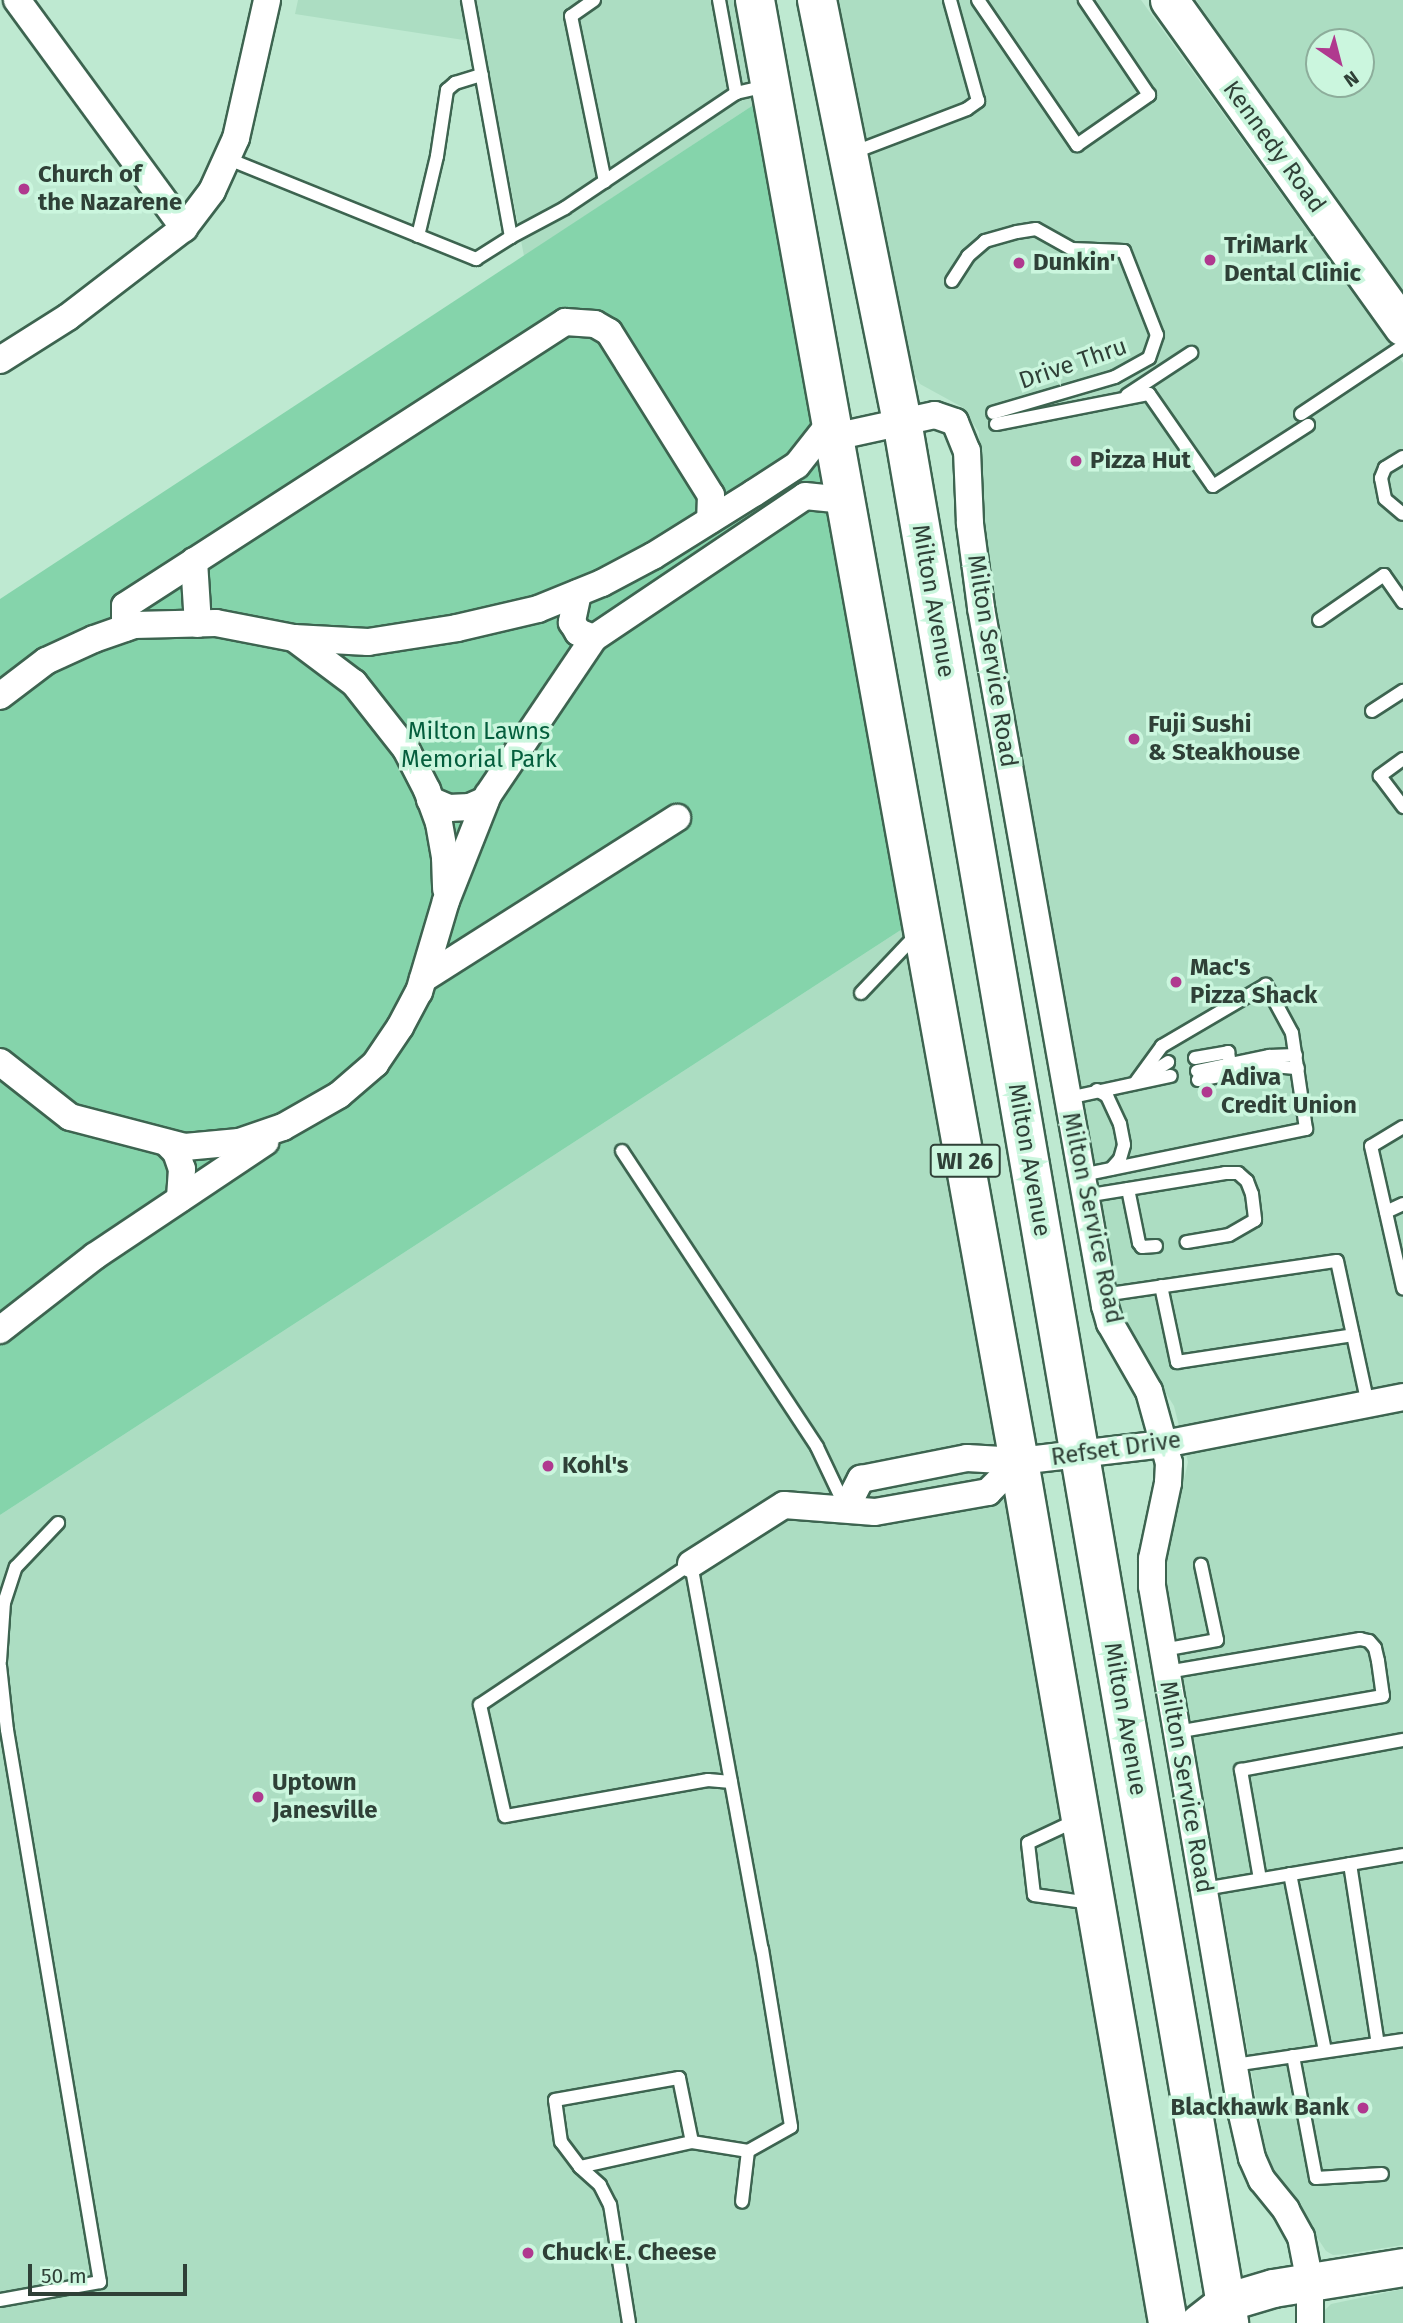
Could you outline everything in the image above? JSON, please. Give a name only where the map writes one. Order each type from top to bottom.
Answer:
[{"type":"main road","name":"WI 26","points":[[755,0],[753,89],[833,430],[1019,1461],[1168,2323]]},
{"type":"main road","name":"Milton Avenue","points":[[817,0],[902,421],[1080,1454],[1218,2316]]},
{"type":"street","points":[[17,0],[184,228]]},
{"type":"street","points":[[0,359],[68,317],[184,228],[212,191],[236,138],[267,0]]},
{"type":"street","name":"Kennedy Road","points":[[1169,0],[1403,327]]},
{"type":"street","points":[[125,628],[125,606],[565,322],[595,324],[609,332],[711,507]]},
{"type":"street","name":"Milton Service Road","points":[[833,430],[945,416],[958,427],[967,451],[970,524],[981,608],[1103,1295],[1110,1323],[1150,1391],[1169,1463],[1168,1483],[1152,1559],[1152,1586],[1234,2065],[1252,2158],[1262,2180],[1286,2210],[1301,2237],[1310,2283],[1310,2323]]},
{"type":"street","points":[[0,696],[46,661],[134,625],[216,623],[294,638],[368,642],[444,630],[538,609],[578,593],[653,556],[711,507],[754,493],[797,465],[833,430]]},
{"type":"street","points":[[0,1062],[70,1117],[185,1147],[239,1142],[283,1127],[339,1095],[375,1065],[400,1027],[423,979],[446,901],[486,800],[594,638],[805,496],[845,500]]},
{"type":"street","points":[[194,562],[198,624]]},
{"type":"street","points":[[578,593],[572,622],[578,632],[594,638]]},
{"type":"street","points":[[294,638],[354,682],[406,749],[430,800],[445,857],[446,901]]},
{"type":"street","points":[[430,800],[449,808],[470,807],[486,800]]},
{"type":"street","points":[[423,979],[677,818]]},
{"type":"street","points":[[0,1330],[95,1256],[307,1113]]},
{"type":"street","points":[[167,1143],[176,1152],[182,1169],[180,1199]]},
{"type":"street","name":"Refset Drive","points":[[846,1508],[861,1479],[967,1458],[1019,1461],[1164,1444],[1403,1397]]},
{"type":"street","points":[[691,1564],[784,1505],[875,1512],[988,1492],[1019,1461]]},
{"type":"street","points":[[1218,2316],[1272,2288],[1403,2267]]},
{"type":"lane","points":[[468,0],[511,237]]},
{"type":"lane","points":[[594,0],[571,16],[605,182]]},
{"type":"lane","points":[[226,158],[476,259],[553,215],[753,89],[719,0]]},
{"type":"lane","points":[[848,155],[967,110],[978,101],[950,0]]},
{"type":"lane","points":[[978,0],[1077,145],[1149,95],[1085,0]]},
{"type":"lane","points":[[418,236],[437,156],[447,90],[455,83],[482,75]]},
{"type":"lane","name":"Drive Thru","points":[[952,281],[968,256],[985,241],[1017,232],[1036,229],[1072,249],[1125,251],[1157,335],[1149,358],[1115,377],[994,418],[1120,399]]},
{"type":"lane","points":[[1120,399],[1149,394],[1213,486],[1403,346]]},
{"type":"lane","points":[[1120,399],[1191,353]]},
{"type":"lane","points":[[1403,457],[1385,468],[1381,478],[1385,499],[1403,514]]},
{"type":"lane","points":[[1318,620],[1384,575],[1401,593]]},
{"type":"lane","points":[[1372,712],[1403,691]]},
{"type":"lane","points":[[1403,759],[1380,776],[1403,807]]},
{"type":"lane","points":[[861,993],[923,928]]},
{"type":"lane","points":[[1111,1169],[1306,1129],[1292,1034],[1278,1003],[1266,985],[1162,1046],[1135,1083]]},
{"type":"lane","points":[[1269,1056],[1297,1062],[1273,1066],[1197,1070],[1269,1056]]},
{"type":"lane","points":[[1135,1083],[1168,1062]]},
{"type":"lane","points":[[1068,1098],[1135,1083],[1172,1081]]},
{"type":"lane","points":[[1084,1185],[1111,1169],[1120,1159],[1124,1145],[1121,1124],[1107,1096],[1097,1090]]},
{"type":"lane","points":[[1403,1127],[1371,1146],[1403,1288]]},
{"type":"lane","points":[[622,1151],[817,1447],[846,1508]]},
{"type":"lane","points":[[1084,1185],[1128,1189],[1225,1172],[1238,1173],[1252,1194],[1255,1220],[1229,1235],[1188,1241]]},
{"type":"lane","points":[[1128,1189],[1139,1243],[1142,1247],[1156,1246]]},
{"type":"lane","points":[[1386,1212],[1403,1204]]},
{"type":"lane","points":[[1103,1295],[1337,1261],[1368,1404]]},
{"type":"lane","points":[[1161,1286],[1177,1362],[1353,1335]]},
{"type":"lane","points":[[0,2300],[100,2282],[7,1730],[0,1664],[4,1603],[16,1567],[58,1523]]},
{"type":"lane","points":[[580,2167],[692,2141],[748,2151],[792,2126],[731,1782],[691,1564],[480,1706],[505,1816],[708,1780],[731,1782]]},
{"type":"lane","points":[[1165,1661],[1217,1640],[1201,1566]]},
{"type":"lane","points":[[1165,1661],[1360,1639],[1369,1641],[1378,1661],[1383,1696],[1177,1732]]},
{"type":"lane","points":[[1260,1879],[1241,1770],[1403,1740]]},
{"type":"lane","points":[[1080,1818],[1028,1843],[1034,1895],[1095,1903]]},
{"type":"lane","points":[[1204,1889],[1403,1855]]},
{"type":"lane","points":[[1350,1864],[1378,2044]]},
{"type":"lane","points":[[1290,1874],[1325,2051]]},
{"type":"lane","points":[[1234,2065],[1403,2040]]},
{"type":"lane","points":[[1293,2056],[1316,2178],[1382,2174]]},
{"type":"lane","points":[[629,2323],[610,2205],[600,2185],[580,2167],[561,2142],[555,2100],[679,2078],[692,2141]]},
{"type":"lane","points":[[743,2202],[748,2151]]},
{"type":"shaded area","points":[[298,0],[744,0],[761,100],[524,256],[483,43],[295,14]]},
{"type":"shaded area","points":[[838,0],[1141,0],[1403,363],[1403,2245],[1346,2254],[1333,2255],[1326,2251],[1268,2159],[1165,1584],[1165,1563],[1188,1462],[1174,1406],[1137,1347],[1118,1308],[984,544],[979,432],[962,407],[920,384],[914,375]]},
{"type":"shaded area","points":[[1196,0],[1403,0],[1403,291],[1252,81]]},
{"type":"shaded area","points":[[910,924],[1151,2323],[0,2323],[0,1515]]},
{"type":"shaded area","points":[[1403,2289],[1403,2323],[1321,2323],[1323,2312],[1331,2304]]},
{"type":"green space","name":"Milton Lawns Memorial Park","points":[[761,100],[910,924],[0,1515],[0,599]]},
{"type":"place","name":"Church of the Nazarene","points":[[24,189]]},
{"type":"place","name":"TriMark Dental Clinic","points":[[1210,260]]},
{"type":"place","name":"Dunkin'","points":[[1019,263]]},
{"type":"place","name":"Pizza Hut","points":[[1076,461]]},
{"type":"place","name":"Fuji Sushi & Steakhouse","points":[[1134,739]]},
{"type":"place","name":"Mac's Pizza Shack","points":[[1176,982]]},
{"type":"place","name":"Adiva Credit Union","points":[[1207,1092]]},
{"type":"place","name":"Kohl's","points":[[548,1466]]},
{"type":"place","name":"Uptown Janesville","points":[[258,1797]]},
{"type":"place","name":"Blackhawk Bank","points":[[1363,2108]]},
{"type":"place","name":"Chuck E. Cheese","points":[[528,2253]]}]
